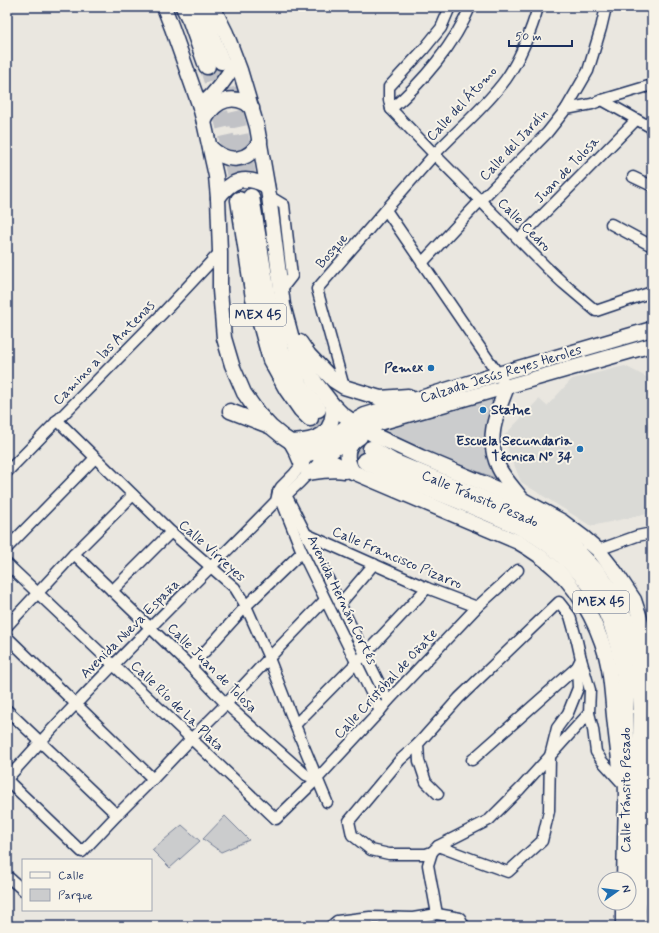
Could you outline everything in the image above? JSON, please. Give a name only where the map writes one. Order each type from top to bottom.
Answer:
[{"type":"main road","points":[[184,7],[191,21],[221,62]]},
{"type":"main road","points":[[198,7],[221,62]]},
{"type":"main road","name":"MEX 45","points":[[245,198],[254,298],[271,360],[287,389],[301,409],[314,413]]},
{"type":"main road","name":"Calle Tránsito Pesado","points":[[365,439],[393,462],[539,523],[567,542],[596,571],[611,591],[626,622],[635,653],[640,686],[642,710],[642,790],[640,811],[638,902],[639,926]]},
{"type":"main road","name":"Calle Tránsito Pesado","points":[[365,439],[388,472],[498,517],[524,529],[546,542],[575,567],[587,580],[603,606],[614,630],[625,678],[627,799],[626,871]]},
{"type":"main road","points":[[624,911],[624,926]]},
{"type":"street","points":[[164,7],[200,107],[210,147],[216,176],[218,198],[220,290],[224,338],[232,365],[244,393],[258,413],[271,427],[291,442],[353,472],[518,542],[539,555],[558,571],[573,588],[594,623],[604,647],[609,669],[621,782],[627,799]]},
{"type":"street","points":[[213,7],[226,33],[221,62]]},
{"type":"street","points":[[450,7],[441,28],[389,87],[391,109],[424,77],[450,44],[465,20],[470,7]]},
{"type":"street","name":"Calle del Átomo","points":[[434,155],[484,104],[513,69],[538,7]]},
{"type":"street","name":"Calle del Jardín","points":[[422,263],[547,133],[566,109],[588,71],[606,7]]},
{"type":"street","points":[[200,107],[206,102],[231,71],[221,62]]},
{"type":"street","points":[[221,62],[242,75],[252,108],[265,169],[283,305],[291,335],[301,360],[316,383],[365,439],[421,457],[523,500],[563,522],[598,550],[634,600],[652,664],[650,677],[652,694]]},
{"type":"street","points":[[566,109],[592,104],[652,85]]},
{"type":"street","points":[[204,122],[213,108],[228,100],[245,102],[252,108]]},
{"type":"street","points":[[602,100],[652,128]]},
{"type":"street","name":"Calle Cedro","points":[[391,109],[434,155],[563,283],[596,311],[652,292]]},
{"type":"street","name":"Juan de Tolosa","points":[[519,239],[636,120]]},
{"type":"street","points":[[210,147],[216,153],[233,159],[241,158],[249,154],[256,148],[260,141]]},
{"type":"street","name":"Bosque","points":[[344,387],[317,288],[434,155]]},
{"type":"street","points":[[633,177],[652,186]]},
{"type":"street","points":[[218,198],[225,189],[234,182],[245,180],[256,181],[268,191]]},
{"type":"street","points":[[386,210],[507,387],[496,417],[492,435],[493,453],[499,469],[523,500]]},
{"type":"street","points":[[611,224],[652,246]]},
{"type":"street","name":"Camino a las Antenas","points":[[7,472],[220,252]]},
{"type":"street","points":[[287,322],[309,355],[333,380],[344,387],[380,398],[430,395]]},
{"type":"street","name":"Calzada Jesús Reyes Heroles","points":[[652,329],[365,415],[365,439],[507,387],[652,345]]},
{"type":"street","points":[[291,442],[303,442],[314,439],[323,434],[330,426],[334,416],[334,405]]},
{"type":"street","points":[[230,411],[271,427]]},
{"type":"street","name":"Calle Virreyes","points":[[57,420],[170,532],[235,588],[246,606],[269,658],[327,802]]},
{"type":"street","points":[[353,472],[347,457],[348,450],[352,443],[358,438],[366,435],[365,439]]},
{"type":"street","points":[[318,455],[365,439]]},
{"type":"street","points":[[291,442],[305,469],[353,472]]},
{"type":"street","name":"Avenida Nueva España","points":[[7,780],[113,665],[211,567],[318,455]]},
{"type":"street","points":[[7,548],[95,458]]},
{"type":"street","points":[[7,626],[74,554],[133,495]]},
{"type":"street","name":"Avenida Hernán Cortés","points":[[281,495],[306,534],[388,701]]},
{"type":"street","name":"Avenida Hernán Cortés","points":[[281,495],[302,552],[380,711]]},
{"type":"street","points":[[112,591],[170,532]]},
{"type":"street","points":[[598,550],[638,536],[652,533]]},
{"type":"street","name":"Calle Francisco Pizarro","points":[[306,534],[427,588],[477,607]]},
{"type":"street","points":[[192,667],[246,606],[302,552]]},
{"type":"street","name":"Calle Juan de Tolosa","points":[[74,554],[192,667],[226,704],[306,776],[317,780]]},
{"type":"street","name":"Calle Río de La Plata","points":[[7,564],[276,819]]},
{"type":"street","points":[[340,604],[374,564]]},
{"type":"street","name":"Calle Cristóbal de Oñate","points":[[276,819],[317,780],[388,701],[477,607],[518,570]]},
{"type":"street","points":[[295,725],[427,588]]},
{"type":"street","points":[[7,780],[82,852],[325,600]]},
{"type":"street","points":[[589,713],[520,789],[489,820],[426,854],[389,854],[371,850],[352,835],[349,821],[400,760],[418,744],[459,698],[559,602],[570,616],[579,663],[590,690],[589,713],[596,752],[621,782]]},
{"type":"street","points":[[7,637],[153,779]]},
{"type":"street","points":[[435,849],[472,859],[508,872],[542,841],[549,811],[550,756],[557,728],[568,713],[578,688],[579,663]]},
{"type":"street","points":[[472,760],[579,663]]},
{"type":"street","points":[[7,710],[117,815]]},
{"type":"street","points":[[642,790],[649,754],[652,725]]},
{"type":"street","points":[[418,744],[419,761],[426,782],[438,794]]},
{"type":"street","points":[[652,828],[650,892],[652,910]]},
{"type":"street","points":[[435,849],[428,865],[437,914]]},
{"type":"street","points":[[7,876],[22,889]]},
{"type":"street","points":[[332,926],[337,921],[370,917],[413,918],[437,914],[460,918],[464,926]]},
{"type":"shaded area","name":"Escuela Secundaria Técnica Nº 34","points":[[625,366],[652,380],[652,513],[591,526],[521,482],[503,437],[539,399],[547,406],[572,379]]},
{"type":"green space","points":[[491,398],[493,405],[493,468],[497,479],[413,447],[382,431],[383,430]]},
{"type":"green space","points":[[225,816],[249,840],[221,852],[203,839]]},
{"type":"green space","points":[[182,825],[200,841],[170,868],[152,850]]},
{"type":"tunnel","points":[[223,65],[240,131],[251,197]]},
{"type":"tunnel","points":[[207,66],[225,132],[239,200]]},
{"type":"tunnel","points":[[318,409],[346,435],[371,449]]},
{"type":"tunnel","points":[[310,418],[336,441],[365,461]]},
{"type":"place","name":"Pemex","points":[[431,368]]},
{"type":"place","name":"Statue","points":[[483,410]]},
{"type":"place","name":"Escuela Secundaria Técnica Nº 34","points":[[580,449]]}]
